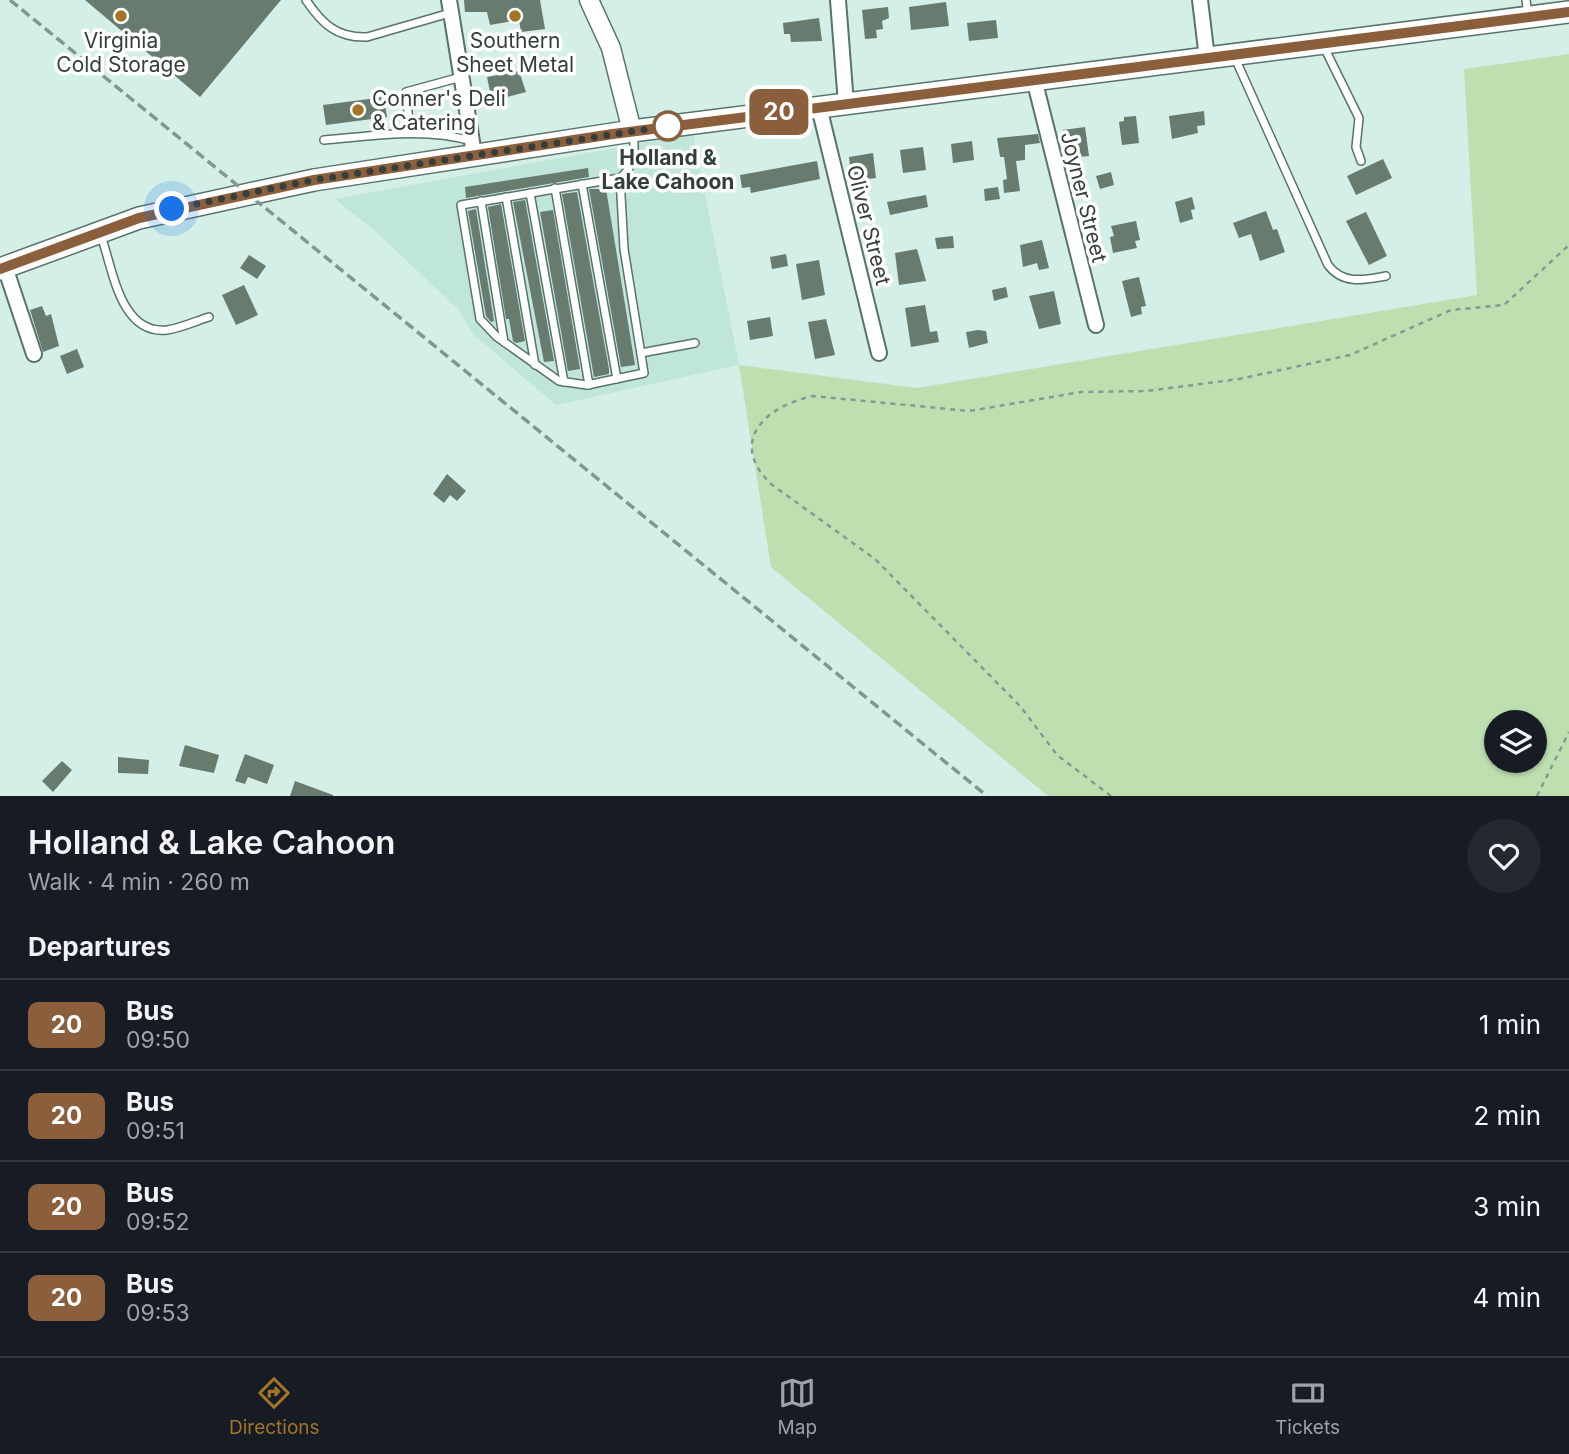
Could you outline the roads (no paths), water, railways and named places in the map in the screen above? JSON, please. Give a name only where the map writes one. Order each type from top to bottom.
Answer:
[{"type":"main road","points":[[2,264],[184,206],[473,148],[632,131],[1233,55],[1322,43],[1527,8],[1569,12]]},
{"type":"street","points":[[589,0],[611,48],[632,131]]},
{"type":"street","points":[[838,0],[846,104]]},
{"type":"street","points":[[1200,0],[1208,58]]},
{"type":"street","points":[[450,6],[473,148]]},
{"type":"street","name":"Joyner Street","points":[[1034,79],[1096,325]]},
{"type":"street","name":"Oliver Street","points":[[819,107],[879,353]]},
{"type":"street","points":[[2,264],[34,354]]},
{"type":"lane","points":[[306,0],[330,29],[354,37],[367,37],[450,6]]},
{"type":"lane","points":[[1322,43],[1359,118],[1356,147],[1361,161]]},
{"type":"lane","points":[[1233,55],[1328,265],[1341,277],[1350,280],[1386,276]]},
{"type":"lane","points":[[410,132],[406,92],[462,77]]},
{"type":"lane","points":[[620,178],[624,249],[644,373],[589,385],[564,382],[534,365],[480,319],[461,205],[620,178],[629,170],[634,156],[632,131]]},
{"type":"lane","points":[[324,140],[410,132],[442,133],[473,148]]},
{"type":"lane","points":[[582,184],[617,379]]},
{"type":"lane","points":[[555,188],[589,385]]},
{"type":"lane","points":[[530,193],[564,382]]},
{"type":"lane","points":[[506,197],[534,365]]},
{"type":"lane","points":[[481,201],[505,342]]},
{"type":"lane","points":[[100,232],[126,312],[138,322],[166,330],[209,317]]},
{"type":"lane","points":[[640,354],[695,343]]},
{"type":"railway","points":[[10,0],[987,796]]},
{"type":"place","name":"Virginia Cold Storage","points":[[121,16]]},
{"type":"place","name":"Southern Sheet Metal","points":[[515,16]]},
{"type":"place","name":"Conner's Deli & Catering","points":[[358,110]]},
{"type":"place","name":"Holland & Lake Cahoon","points":[[668,126]]}]
